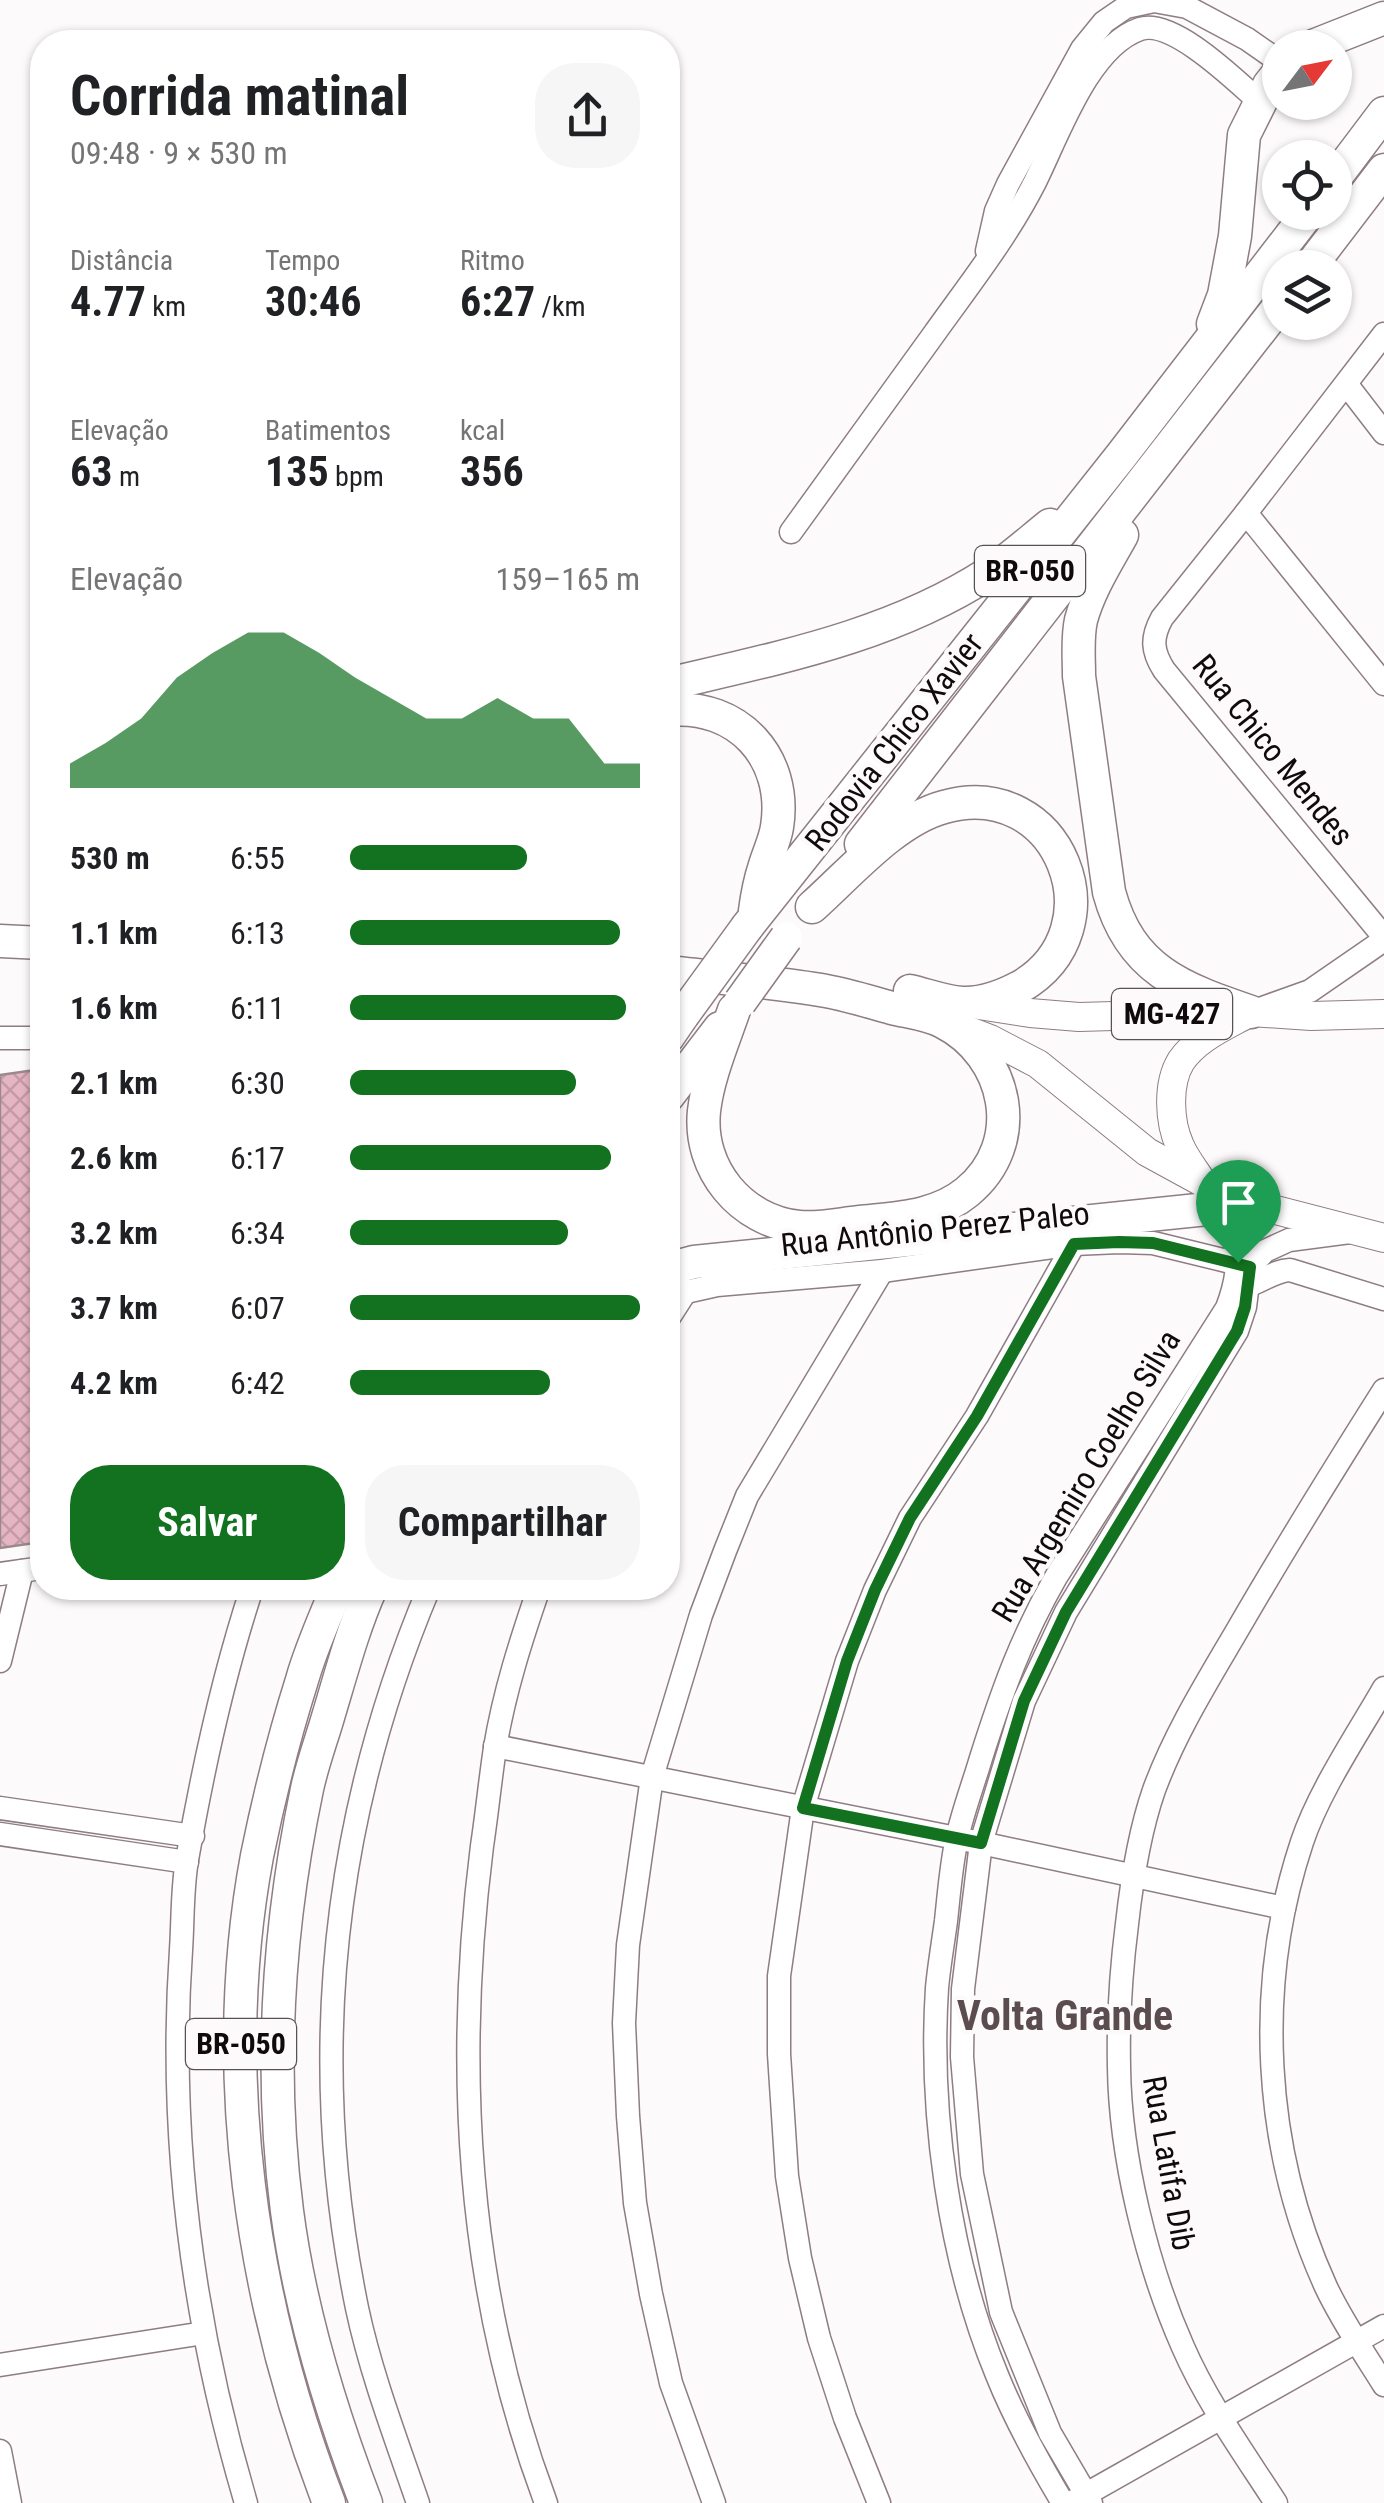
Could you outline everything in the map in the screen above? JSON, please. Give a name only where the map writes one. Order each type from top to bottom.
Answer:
[{"type":"highway","points":[[1352,31],[1384,18]]},
{"type":"highway","points":[[1201,354],[1224,295],[1235,236],[1244,135],[1262,98]]},
{"type":"highway","points":[[1352,156],[1384,114]]},
{"type":"highway","points":[[1323,250],[1384,170]]},
{"type":"highway","name":"Rodovia Chico Xavier","points":[[680,1019],[751,923],[1122,456],[1295,230]]},
{"type":"highway","name":"Rodovia Chico Xavier","points":[[680,1080],[786,938],[1262,328]]},
{"type":"highway","points":[[1167,451],[1105,565],[1081,620],[1079,676],[1110,892],[1124,931],[1153,966],[1193,992],[1251,1012]]},
{"type":"highway","points":[[680,681],[872,630],[952,595],[991,572],[1035,537],[1122,456]]},
{"type":"highway","points":[[680,709],[704,712],[738,726],[753,738],[774,772],[780,794],[777,830],[751,923]]},
{"type":"highway","points":[[737,1006],[708,1090],[703,1130],[712,1164],[734,1196],[748,1208],[766,1218],[803,1228],[910,1216],[928,1212],[964,1194],[978,1182],[998,1150],[1004,1112],[987,1058],[951,1012],[998,997],[1028,981],[1050,962],[1068,920],[1071,887],[1061,855],[1043,831],[1004,806],[945,806],[905,826],[812,907]]},
{"type":"highway","points":[[0,928],[30,928]]},
{"type":"highway","points":[[0,941],[30,942]]},
{"type":"highway","name":"MG-427","points":[[680,954],[831,983],[951,1012]]},
{"type":"highway","points":[[0,958],[30,958]]},
{"type":"highway","name":"MG-427","points":[[680,973],[831,983]]},
{"type":"highway","points":[[680,1278],[694,1262],[1210,1196],[1265,1207]]},
{"type":"highway","name":"BR-050","points":[[329,2503],[290,2387],[269,2305],[242,2127],[241,2048],[245,1955],[257,1858],[276,1774],[302,1677],[355,1600]]},
{"type":"highway","name":"BR-050","points":[[359,1600],[308,1787],[293,1868],[281,1960],[278,2037],[287,2211],[300,2285],[324,2378],[366,2503]]},
{"type":"main road","name":"MG-427","points":[[951,1012],[1079,1017],[1251,1012],[1311,1016],[1384,1014]]},
{"type":"main road","name":"MG-427","points":[[951,1012],[990,1039],[1038,1064],[1147,1152],[1210,1196]]},
{"type":"main road","name":"MG-427","points":[[1210,1196],[1180,1146],[1174,1127],[1174,1080],[1182,1060],[1196,1045],[1251,1012]]},
{"type":"main road","points":[[1265,1207],[1384,1238]]},
{"type":"street","points":[[984,264],[996,211],[1082,49],[1104,22],[1126,8],[1154,1],[1187,7],[1262,50]]},
{"type":"street","points":[[1142,4],[1142,28]]},
{"type":"street","points":[[791,532],[1004,236],[1098,60],[1142,28],[1175,34],[1260,102]]},
{"type":"street","points":[[1384,334],[1246,513],[1384,684]]},
{"type":"street","points":[[1346,386],[1384,433]]},
{"type":"street","name":"Rua Chico Mendes","points":[[1246,513],[1162,618],[1153,648],[1164,670],[1384,938]]},
{"type":"street","points":[[1251,1012],[1310,990],[1384,938]]},
{"type":"street","points":[[0,1038],[30,1038]]},
{"type":"street","points":[[1210,1196],[1232,1232],[1243,1275],[1290,1270],[1384,1299]]},
{"type":"street","name":"Rua Argemiro Coelho Silva","points":[[1063,2503],[1032,2452],[978,2324],[946,2179],[938,2112],[937,1986],[956,1839],[1004,1684],[1032,1618],[1243,1275],[1265,1251],[1288,1240],[1355,1232]]},
{"type":"street","name":"Rua Antônio Perez Paleo","points":[[680,1285],[882,1271],[1074,1244],[1153,1243],[1243,1275]]},
{"type":"street","points":[[879,2503],[819,2338],[800,2258],[787,2176],[778,1976],[803,1808],[847,1661],[875,1590],[910,1518],[977,1416],[1074,1244]]},
{"type":"street","points":[[714,2503],[671,2383],[650,2294],[635,2203],[624,2024],[628,1945],[652,1777],[701,1615],[748,1496],[882,1271]]},
{"type":"street","name":"Rua Argemiro Coelho Silva","points":[[1082,2500],[1001,2312],[972,2174],[962,2057],[963,1989],[981,1843],[1024,1701],[1049,1646],[1237,1331],[1245,1307],[1243,1275]]},
{"type":"street","name":"Rua Latifa Dib","points":[[1276,2503],[1221,2418],[1184,2350],[1161,2290],[1126,2148],[1118,2070],[1120,2002],[1133,1876],[1154,1792],[1182,1725],[1312,1502],[1384,1390]]},
{"type":"street","points":[[0,1662],[22,1571]]},
{"type":"street","points":[[246,2503],[204,2334],[190,2240],[181,2156],[178,1986],[187,1862],[212,1732],[248,1600]]},
{"type":"street","points":[[418,2503],[386,2412],[355,2292],[339,2203],[332,2112],[331,2019],[336,1934],[358,1806],[379,1724],[425,1600]]},
{"type":"street","points":[[535,1600],[508,1686],[496,1746],[473,1923],[468,2114],[479,2242],[489,2296],[520,2424],[546,2503]]},
{"type":"street","points":[[1384,1688],[1334,1774],[1303,1840],[1284,1908],[1272,2012],[1277,2123],[1304,2232],[1327,2289],[1384,2385]]},
{"type":"street","points":[[496,1746],[1284,1908]]},
{"type":"street","points":[[0,1808],[193,1836]]},
{"type":"street","points":[[0,1834],[187,1862]]},
{"type":"street","points":[[1082,2500],[1384,2326]]},
{"type":"street","points":[[0,2365],[204,2334]]},
{"type":"street","points":[[0,2452],[10,2503]]},
{"type":"building","points":[[30,1071],[30,1544],[0,1548],[0,1075]]},
{"type":"district","name":"Volta Grande","points":[[1065,2015]]},
{"type":"route","points":[[1153,1243],[1238,1262],[1250,1267],[1245,1307],[1237,1331],[1049,1646],[1024,1701],[981,1843],[803,1808],[847,1661],[875,1590],[910,1518],[977,1416],[1074,1244],[1153,1243]]}]
